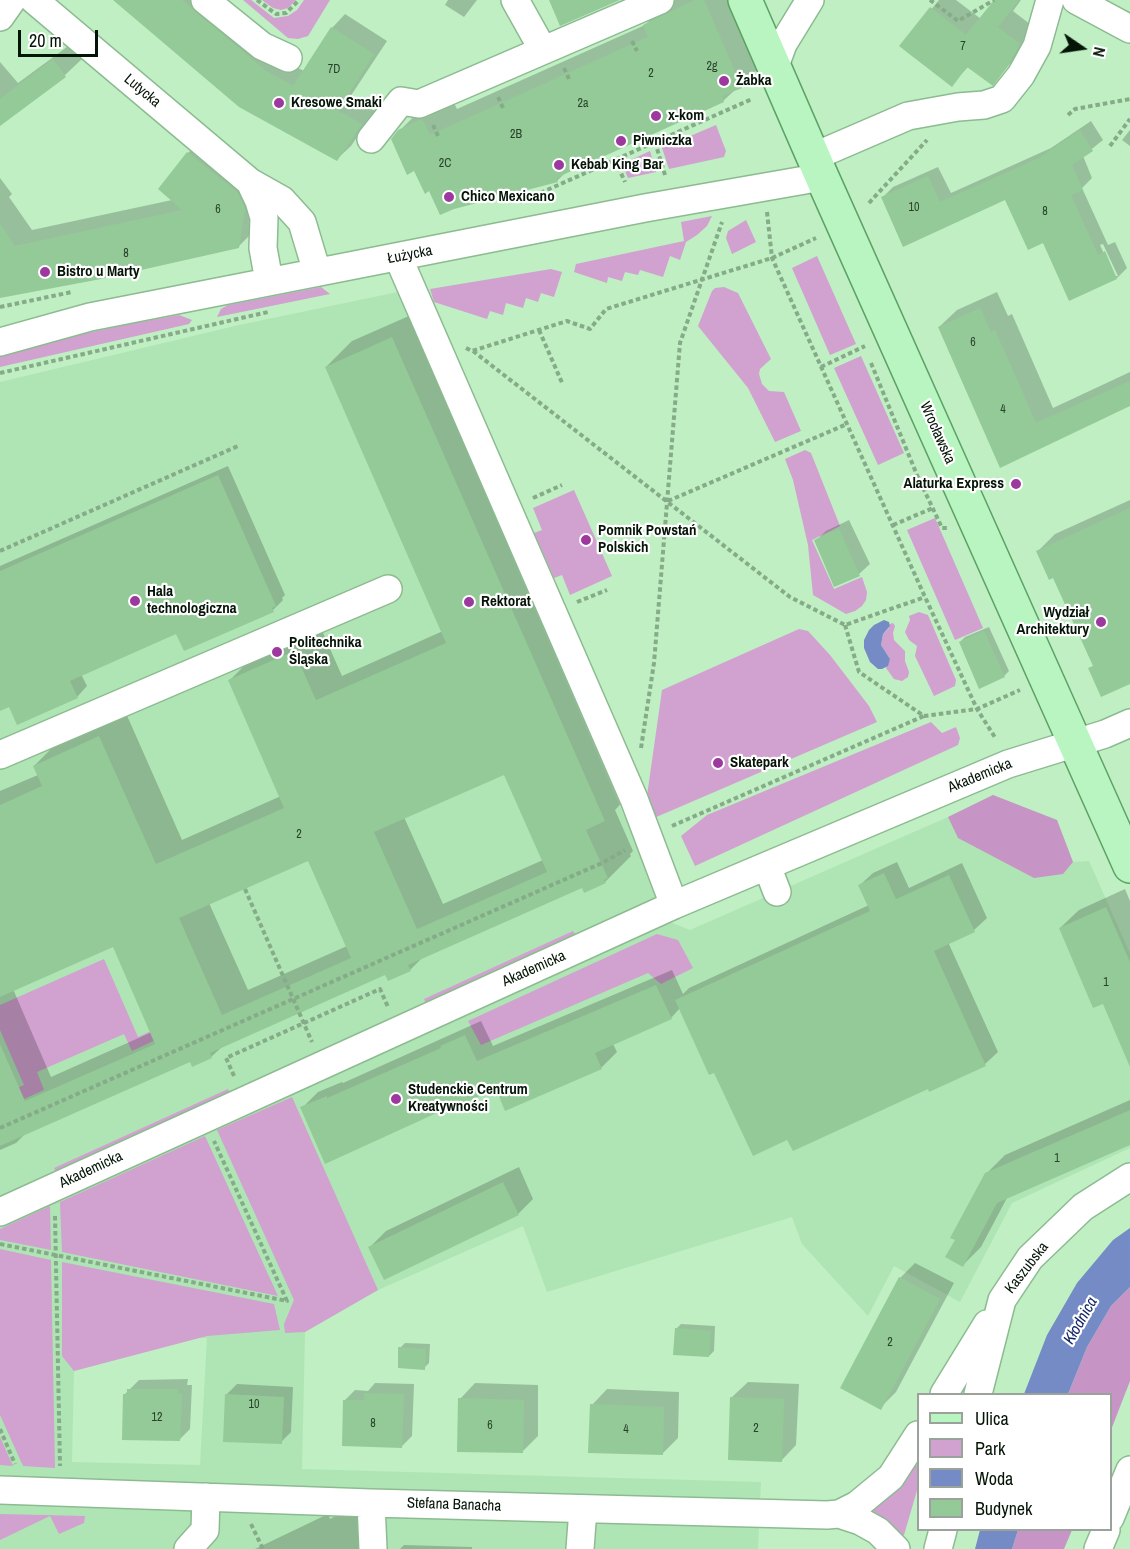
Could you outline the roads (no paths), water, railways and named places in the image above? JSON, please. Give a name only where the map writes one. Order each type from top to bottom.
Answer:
[{"type":"main road","name":"Wrocławska","points":[[745,0],[1130,866]]},
{"type":"street","points":[[0,17],[12,0]]},
{"type":"street","name":"Lutycka","points":[[34,0],[250,182],[282,200],[302,222],[317,272]]},
{"type":"street","points":[[205,0],[262,46],[288,58]]},
{"type":"street","points":[[515,0],[543,50]]},
{"type":"street","points":[[371,139],[401,101],[418,104],[660,0]]},
{"type":"street","points":[[775,66],[783,44],[810,0]]},
{"type":"street","name":"Łużycka","points":[[0,342],[90,317],[645,208],[818,167],[908,116],[958,106],[984,105],[1002,99],[1021,75],[1037,46],[1050,0]]},
{"type":"street","points":[[1076,0],[1130,29]]},
{"type":"street","name":"Lutycka","points":[[250,182],[264,218],[263,248],[268,281]]},
{"type":"street","points":[[398,257],[634,799],[674,905]]},
{"type":"street","points":[[0,755],[388,589]]},
{"type":"street","name":"Akademicka","points":[[0,1212],[674,905],[1008,764],[1105,734],[1130,723]]},
{"type":"street","points":[[767,866],[777,892]]},
{"type":"street","name":"Kaszubska","points":[[979,1393],[1002,1300],[1030,1258],[1083,1207],[1130,1177]]},
{"type":"street","points":[[945,1393],[1002,1300]]},
{"type":"street","points":[[839,1514],[857,1505],[891,1477],[917,1437]]},
{"type":"street","points":[[1112,1513],[1130,1470]]},
{"type":"street","name":"Stefana Banacha","points":[[0,1490],[371,1503],[839,1514],[860,1521],[878,1531],[896,1549]]},
{"type":"street","points":[[188,1549],[205,1530],[206,1497]]},
{"type":"street","points":[[371,1503],[373,1549]]},
{"type":"street","points":[[580,1549],[583,1509]]},
{"type":"street","points":[[938,1549],[943,1531]]},
{"type":"street","points":[[1098,1549],[1106,1531]]},
{"type":"water","points":[[884,620],[889,622],[890,626],[883,634],[881,645],[890,659],[888,666],[878,669],[870,662],[864,648],[864,640],[874,625]]},
{"type":"water","name":"Kłodnica","points":[[1130,1228],[1130,1287],[1111,1306],[1087,1347],[1068,1393],[1024,1393],[1047,1335],[1077,1283],[1113,1240]]},
{"type":"water","points":[[980,1531],[1018,1531],[1012,1549],[975,1549]]},
{"type":"place","name":"Żabka","points":[[724,81]]},
{"type":"place","name":"Kresowe Smaki","points":[[279,103]]},
{"type":"place","name":"x-kom","points":[[656,116]]},
{"type":"place","name":"Piwniczka","points":[[621,141]]},
{"type":"place","name":"Kebab King Bar","points":[[559,165]]},
{"type":"place","name":"Chico Mexicano","points":[[449,197]]},
{"type":"place","name":"Bistro u Marty","points":[[45,272]]},
{"type":"place","name":"Alaturka Express","points":[[1016,484]]},
{"type":"place","name":"Pomnik Powstań Polskich","points":[[586,540]]},
{"type":"place","name":"Hala technologiczna","points":[[135,601]]},
{"type":"place","name":"Rektorat","points":[[469,602]]},
{"type":"place","name":"Wydział Architektury","points":[[1101,622]]},
{"type":"place","name":"Politechnika Śląska","points":[[277,652]]},
{"type":"place","name":"Skatepark","points":[[718,763]]},
{"type":"place","name":"Studenckie Centrum Kreatywności","points":[[396,1099]]}]
